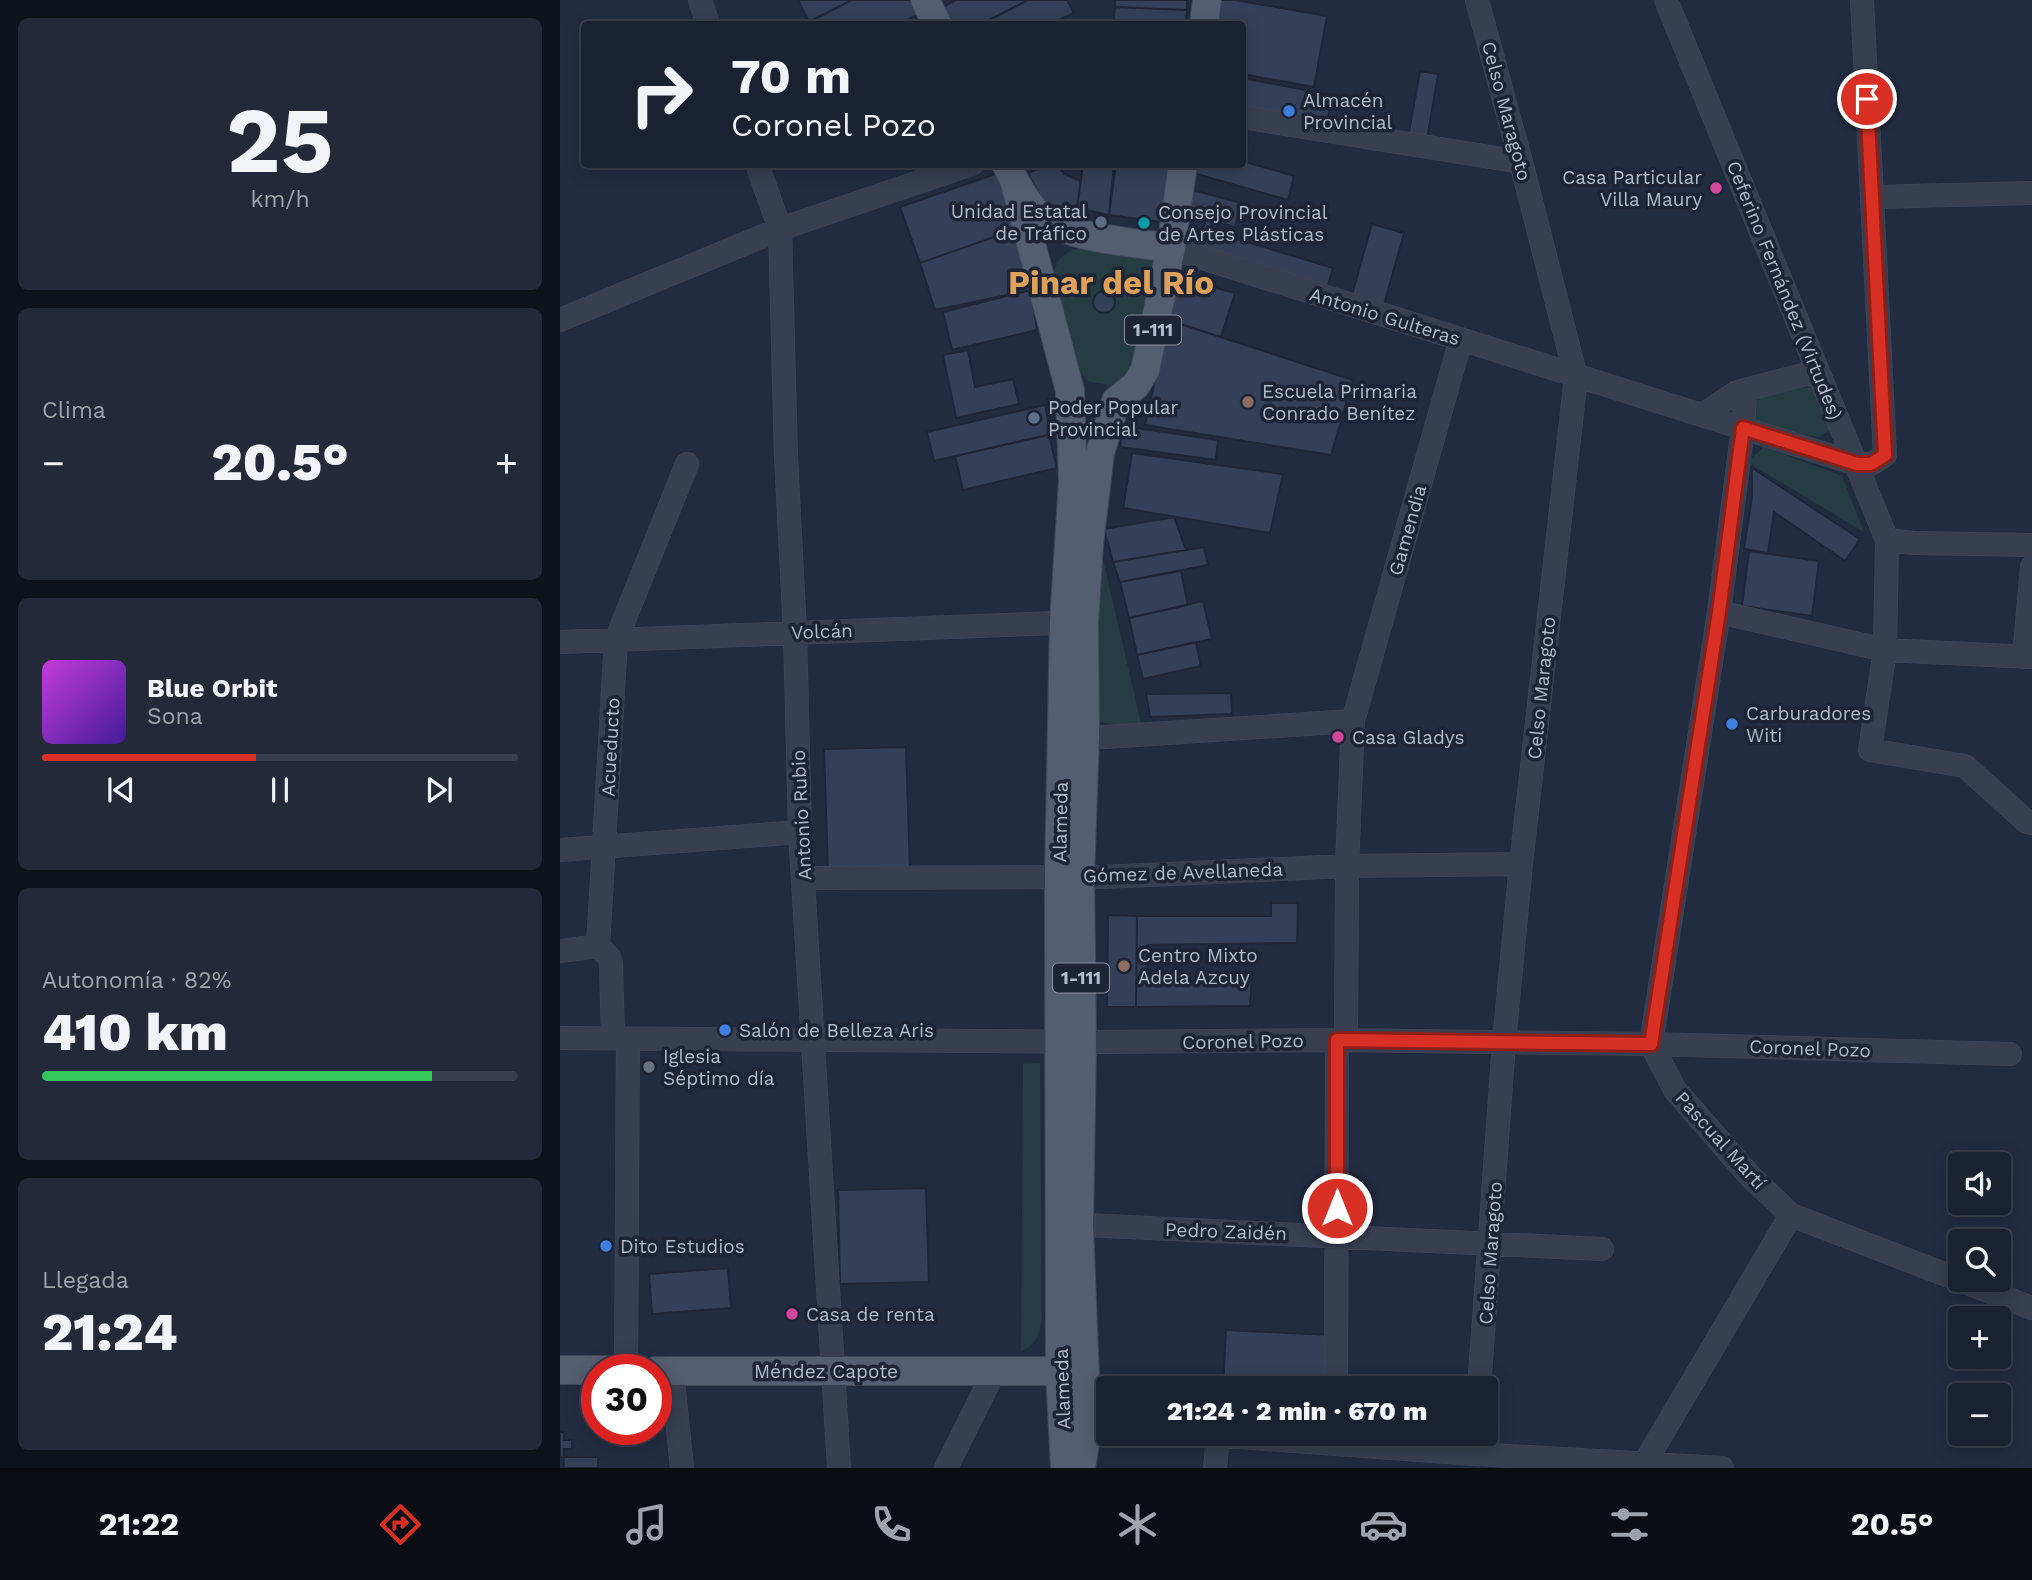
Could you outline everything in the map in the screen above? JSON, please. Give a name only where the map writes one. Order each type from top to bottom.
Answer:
[{"type":"main road","points":[[925,0],[936,21]]},
{"type":"main road","points":[[1204,21],[1207,0]]},
{"type":"main road","name":"Alameda","points":[[1074,622],[1100,453],[1116,401],[1136,385],[1144,370],[1171,248],[1182,168]]},
{"type":"main road","name":"Alameda","points":[[1010,174],[1037,263],[1070,391],[1074,622],[1070,876],[1073,1229],[1096,1414]]},
{"type":"main road","name":"Antonio Gulteras","points":[[1010,174],[1035,211],[1065,230],[1171,248]]},
{"type":"main road","points":[[1037,263],[1048,241],[1065,230]]},
{"type":"main road","points":[[1070,391],[1116,401]]},
{"type":"main road","points":[[1073,1229],[1074,1357],[1060,1371],[1069,1377],[1074,1388],[1080,1468]]},
{"type":"main road","name":"Alameda","points":[[1065,1468],[1060,1329],[1073,1229]]},
{"type":"main road","points":[[1007,1370],[1044,1353],[1060,1329]]},
{"type":"main road","points":[[560,1370],[581,1370]]},
{"type":"main road","points":[[1007,1370],[1040,1378],[1049,1385],[1063,1410]]},
{"type":"main road","name":"Méndez Capote","points":[[672,1371],[1060,1371]]},
{"type":"main road","name":"Alameda","points":[[1080,1468],[1096,1434]]},
{"type":"street","points":[[700,0],[707,21]]},
{"type":"street","name":"Celso Maragoto","points":[[1477,0],[1576,377],[1521,864],[1504,1042],[1480,1376]]},
{"type":"street","name":"Ceferino Fernández (Virtudes)","points":[[1666,0],[1818,371],[1864,464],[1887,540],[1885,650],[1870,750],[1965,766],[2027,822],[2032,823]]},
{"type":"street","points":[[1862,0],[1885,455],[1864,464]]},
{"type":"street","points":[[1246,118],[1521,162]]},
{"type":"street","name":"Antonio Rubio","points":[[758,168],[780,229],[800,832],[839,1468]]},
{"type":"street","points":[[560,320],[780,229],[960,168]]},
{"type":"street","points":[[1873,197],[2032,193]]},
{"type":"street","name":"Antonio Gulteras","points":[[1171,248],[1576,377],[1864,464]]},
{"type":"street","name":"Gamendia","points":[[1336,1376],[1342,1040],[1353,721],[1461,339]]},
{"type":"street","points":[[1703,415],[1737,392],[1818,371]]},
{"type":"street","points":[[1651,1044],[1719,612],[1743,428],[1745,390]]},
{"type":"street","name":"Acueducto","points":[[626,1354],[621,1039],[611,964],[609,957],[598,946],[616,640],[687,464]]},
{"type":"street","points":[[1887,540],[2032,545]]},
{"type":"street","points":[[1719,612],[1885,650],[2028,657],[2032,567]]},
{"type":"street","name":"Volcán","points":[[560,642],[1074,622]]},
{"type":"street","points":[[1073,737],[1353,721]]},
{"type":"street","points":[[560,850],[800,832]]},
{"type":"street","name":"Gómez de Avellaneda","points":[[804,878],[1070,876],[1347,866],[1521,864]]},
{"type":"street","points":[[560,951],[598,946]]},
{"type":"street","name":"Coronel Pozo","points":[[560,1038],[1342,1040],[1651,1044],[2010,1054]]},
{"type":"street","name":"Pascual Martí","points":[[1651,1044],[1675,1090],[1750,1177],[1791,1215],[2032,1308]]},
{"type":"street","points":[[1645,1466],[1791,1215]]},
{"type":"street","name":"Pedro Zaidén","points":[[1073,1229],[1337,1236],[1602,1249]]},
{"type":"street","points":[[946,1468],[1007,1370]]},
{"type":"street","points":[[672,1414],[682,1468]]},
{"type":"street","points":[[1215,1468],[1216,1446]]},
{"type":"street","points":[[1490,1446],[1645,1466],[1722,1468]]},
{"type":"green space","points":[[1101,245],[1155,260],[1130,380],[1114,385],[1087,381],[1080,371],[1052,275],[1065,254],[1076,249]]},
{"type":"green space","points":[[1816,385],[1831,430],[1818,437],[1747,422],[1749,399]]},
{"type":"green space","points":[[1764,447],[1842,476],[1864,532],[1747,462]]},
{"type":"green space","points":[[1101,551],[1141,723],[1107,724],[1089,715]]},
{"type":"green space","points":[[1040,1063],[1042,1319],[1036,1339],[1021,1352],[1023,1064]]},
{"type":"building","points":[[798,0],[852,0],[811,21]]},
{"type":"building","points":[[852,0],[916,0],[922,13],[905,21],[810,21]]},
{"type":"building","points":[[956,0],[1028,0],[988,21],[945,21],[939,9]]},
{"type":"building","points":[[1028,0],[1067,0],[1074,13],[1057,21],[987,21]]},
{"type":"building","points":[[1115,0],[1187,0],[1187,10],[1115,7]]},
{"type":"building","points":[[1219,0],[1235,0],[1327,16],[1314,87],[1246,75],[1246,21],[1216,21]]},
{"type":"building","points":[[1115,7],[1187,10],[1186,21],[1113,21]]},
{"type":"building","points":[[1420,71],[1438,74],[1427,140],[1408,137]]},
{"type":"building","points":[[1246,79],[1332,95],[1327,124],[1246,110]]},
{"type":"building","points":[[1246,162],[1294,176],[1288,200],[1190,172],[1191,168],[1246,168]]},
{"type":"building","points":[[1039,168],[1060,168],[1064,174],[1081,181],[1077,208],[1045,205],[1028,174]]},
{"type":"building","points":[[1082,168],[1114,168],[1109,215],[1077,208]]},
{"type":"building","points":[[1115,168],[1169,168],[1162,222],[1109,215]]},
{"type":"building","points":[[998,173],[1017,229],[920,263],[900,207]]},
{"type":"building","points":[[1193,190],[1241,203],[1235,227],[1217,222],[1214,232],[1333,268],[1327,289],[1197,249],[1206,219],[1187,214]]},
{"type":"building","points":[[1372,224],[1404,233],[1383,308],[1351,298]]},
{"type":"building","points":[[1017,229],[1031,290],[935,310],[920,263]]},
{"type":"building","points":[[1183,279],[1235,293],[1221,337],[1168,320],[1177,283]]},
{"type":"building","points":[[1031,290],[1037,330],[952,350],[943,312]]},
{"type":"building","points":[[1100,291],[1108,291],[1115,298],[1115,306],[1108,313],[1100,313],[1093,306],[1093,298]]},
{"type":"building","name":"Escuela Primaria Conrado Benítez","points":[[1168,320],[1353,380],[1331,455],[1145,425]]},
{"type":"building","points":[[968,350],[975,387],[1013,379],[1019,404],[956,418],[943,355]]},
{"type":"building","points":[[1045,405],[1051,434],[934,461],[927,432]]},
{"type":"building","points":[[1123,426],[1218,440],[1216,460],[1120,447]]},
{"type":"building","points":[[1049,435],[1057,468],[963,490],[955,456]]},
{"type":"building","points":[[1132,453],[1283,474],[1270,533],[1123,508]]},
{"type":"building","points":[[1752,468],[1860,539],[1845,561],[1774,512],[1768,553],[1744,549],[1752,497]]},
{"type":"building","points":[[1174,517],[1186,550],[1113,562],[1104,529]]},
{"type":"building","points":[[1204,547],[1208,565],[1120,582],[1113,562]]},
{"type":"building","points":[[1749,551],[1819,561],[1812,616],[1742,606]]},
{"type":"building","points":[[1181,571],[1188,605],[1129,618],[1120,582]]},
{"type":"building","points":[[1203,601],[1212,639],[1137,655],[1129,618]]},
{"type":"building","points":[[1196,642],[1201,666],[1143,679],[1137,655]]},
{"type":"building","points":[[1231,693],[1232,714],[1150,717],[1146,694]]},
{"type":"building","points":[[906,747],[910,870],[828,873],[824,749]]},
{"type":"building","points":[[1271,903],[1298,903],[1297,943],[1147,945],[1148,982],[1252,979],[1250,1006],[1136,1007],[1137,916],[1271,916]]},
{"type":"building","points":[[1108,915],[1137,916],[1136,1007],[1107,1007]]},
{"type":"building","points":[[926,1188],[929,1282],[840,1284],[838,1190]]},
{"type":"building","points":[[728,1268],[731,1308],[652,1314],[649,1274]]},
{"type":"building","points":[[1226,1330],[1330,1335],[1328,1376],[1224,1376]]},
{"type":"building","points":[[560,1432],[564,1432],[564,1440],[572,1440],[572,1449],[564,1449],[564,1457],[560,1457]]},
{"type":"building","points":[[564,1457],[598,1457],[598,1468],[564,1468]]},
{"type":"place","name":"Almacén Provincial","points":[[1289,111]]},
{"type":"place","name":"Casa Particular Villa Maury","points":[[1716,188]]},
{"type":"place","name":"Unidad Estatal de Tráfico","points":[[1101,222]]},
{"type":"place","name":"Consejo Provincial de Artes Plásticas","points":[[1144,223]]},
{"type":"place","name":"Escuela Primaria Conrado Benítez","points":[[1248,402]]},
{"type":"place","name":"Poder Popular Provincial","points":[[1034,418]]},
{"type":"place","name":"Carburadores Witi","points":[[1732,724]]},
{"type":"place","name":"Casa Gladys","points":[[1338,737]]},
{"type":"place","name":"Centro Mixto Adela Azcuy","points":[[1124,966]]},
{"type":"place","name":"Salón de Belleza Aris","points":[[725,1030]]},
{"type":"place","name":"Iglesia Séptimo día","points":[[649,1067]]},
{"type":"place","name":"Dito Estudios","points":[[606,1246]]},
{"type":"place","name":"Casa de renta","points":[[792,1314]]},
{"type":"district","name":"Pinar del Río","points":[[1111,282]]},
{"type":"route","points":[[1337,1208],[1337,1040],[1651,1044],[1719,612],[1743,428],[1857,464],[1871,464],[1885,455],[1867,99]]}]
